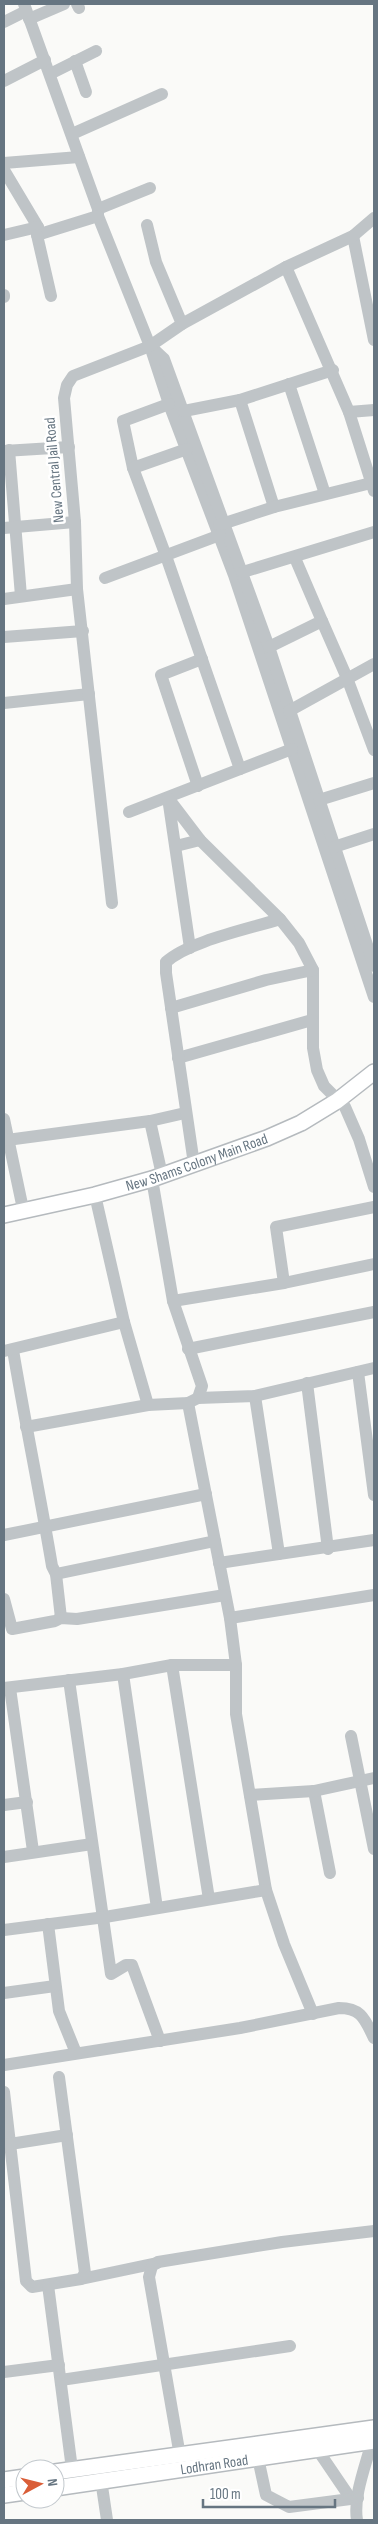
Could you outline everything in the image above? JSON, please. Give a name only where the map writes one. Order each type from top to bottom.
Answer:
[{"type":"main road","name":"New Shams Colony Main Road","points":[[4,1225],[270,1146],[305,1132],[341,1104],[374,1072]]},
{"type":"main road","name":"New Shams Colony Main Road","points":[[155,1180],[301,1123],[341,1104],[374,1085]]},
{"type":"main road","name":"New Shams Colony Main Road","points":[[4,1215],[23,1210],[96,1199]]},
{"type":"main road","name":"Lodhran Road","points":[[65,2470],[180,2456],[373,2437]]},
{"type":"main road","name":"Lodhran Road","points":[[65,2487],[317,2449],[373,2437]]},
{"type":"street","points":[[4,22],[26,11],[64,4]]},
{"type":"street","points":[[26,11],[72,134],[98,212],[150,346],[169,404],[253,614],[269,647],[309,784],[350,906],[374,966]]},
{"type":"street","points":[[50,74],[96,51]]},
{"type":"street","points":[[4,81],[45,60]]},
{"type":"street","points":[[75,61],[86,92]]},
{"type":"street","points":[[72,134],[162,94]]},
{"type":"street","points":[[4,163],[79,158]]},
{"type":"street","points":[[4,170],[38,231],[51,296]]},
{"type":"street","points":[[4,235],[38,231],[98,212],[150,188]]},
{"type":"street","name":"New Central Jail Road","points":[[112,903],[77,589],[76,522],[64,398],[67,385],[73,376],[150,346],[182,324],[286,267],[353,236],[374,218]]},
{"type":"street","points":[[147,225],[156,262],[182,324]]},
{"type":"street","points":[[353,236],[374,340]]},
{"type":"street","points":[[105,578],[166,556],[220,528],[274,506],[325,494],[373,487],[349,412],[333,370],[286,267]]},
{"type":"street","points":[[150,346],[164,360],[184,412],[220,528],[243,572],[253,614],[292,749],[319,800],[334,847],[374,997]]},
{"type":"street","points":[[184,412],[240,400],[333,370]]},
{"type":"street","points":[[288,384],[325,494]]},
{"type":"street","points":[[240,400],[274,506]]},
{"type":"street","points":[[169,404],[123,421],[133,468],[166,556],[240,769]]},
{"type":"street","points":[[349,412],[374,410]]},
{"type":"street","points":[[21,596],[10,527],[6,451],[69,446]]},
{"type":"street","points":[[133,468],[187,449]]},
{"type":"street","points":[[10,527],[76,522]]},
{"type":"street","points":[[243,572],[295,558],[374,532]]},
{"type":"street","points":[[295,558],[347,678],[374,750]]},
{"type":"street","points":[[4,599],[77,589]]},
{"type":"street","points":[[269,647],[322,621]]},
{"type":"street","points":[[4,636],[83,631]]},
{"type":"street","points":[[198,786],[160,674],[202,659]]},
{"type":"street","points":[[289,711],[374,664]]},
{"type":"street","points":[[4,704],[89,694]]},
{"type":"street","points":[[129,812],[292,749]]},
{"type":"street","points":[[319,800],[374,783]]},
{"type":"street","points":[[168,798],[200,840],[280,919],[299,944],[313,970],[312,1020],[317,1070],[324,1086],[341,1104],[359,1140],[374,1187]]},
{"type":"street","points":[[168,798],[190,948]]},
{"type":"street","points":[[334,847],[373,838]]},
{"type":"street","points":[[176,846],[200,840]]},
{"type":"street","points":[[194,1164],[185,1112],[166,962],[173,956],[190,948],[280,919]]},
{"type":"street","points":[[171,1008],[266,980],[313,970]]},
{"type":"street","points":[[178,1058],[312,1020]]},
{"type":"street","points":[[7,1140],[150,1121],[185,1112]]},
{"type":"street","points":[[4,1119],[23,1210]]},
{"type":"street","points":[[150,1121],[155,1180],[173,1301],[202,1386],[193,1400],[206,1494],[230,1618],[236,1665],[236,1714],[266,1890],[284,1944],[313,2014]]},
{"type":"street","points":[[96,1199],[124,1322],[148,1405]]},
{"type":"street","points":[[284,1283],[276,1227],[374,1208]]},
{"type":"street","points":[[173,1301],[284,1283],[374,1264]]},
{"type":"street","points":[[188,1349],[374,1312]]},
{"type":"street","points":[[61,1618],[56,1574],[52,1566],[38,1476],[8,1351],[124,1322]]},
{"type":"street","points":[[26,1427],[148,1405],[256,1396],[374,1368]]},
{"type":"street","points":[[358,1372],[374,1495]]},
{"type":"street","points":[[307,1383],[328,1549]]},
{"type":"street","points":[[256,1396],[280,1554]]},
{"type":"street","points":[[4,1535],[206,1494]]},
{"type":"street","points":[[56,1574],[214,1540]]},
{"type":"street","points":[[219,1563],[328,1549],[374,1540]]},
{"type":"street","points":[[4,1599],[12,1629],[56,1621],[61,1618],[78,1619],[225,1595]]},
{"type":"street","points":[[230,1618],[374,1596]]},
{"type":"street","points":[[33,1851],[27,1802],[7,1688],[123,1674],[172,1665],[236,1665]]},
{"type":"street","points":[[172,1665],[209,1899]]},
{"type":"street","points":[[123,1674],[157,1908]]},
{"type":"street","points":[[69,1680],[111,1974],[126,1965],[132,1965],[160,2041]]},
{"type":"street","points":[[351,1736],[374,1849]]},
{"type":"street","points":[[250,1795],[314,1791],[374,1778]]},
{"type":"street","points":[[314,1791],[330,1873]]},
{"type":"street","points":[[4,1805],[27,1802]]},
{"type":"street","points":[[4,1857],[33,1851],[92,1844]]},
{"type":"street","points":[[4,1930],[104,1918],[266,1890]]},
{"type":"street","points":[[48,1924],[59,2011],[76,2053]]},
{"type":"street","points":[[4,1993],[55,1986]]},
{"type":"street","points":[[4,2065],[160,2041],[350,2008],[359,2012],[374,2038]]},
{"type":"street","points":[[59,2077],[85,2273],[81,2279]]},
{"type":"street","points":[[4,2092],[26,2282],[32,2287],[282,2242],[374,2231]]},
{"type":"street","points":[[10,2144],[67,2135]]},
{"type":"street","points":[[157,2263],[149,2271],[149,2277],[180,2456]]},
{"type":"street","points":[[48,2284],[72,2469]]},
{"type":"street","points":[[61,2380],[290,2346]]},
{"type":"street","points":[[4,2372],[59,2365]]},
{"type":"street","points":[[357,2520],[354,2498],[373,2437]]},
{"type":"street","points":[[317,2449],[354,2498]]},
{"type":"street","points":[[258,2458],[266,2495],[289,2507],[354,2498]]},
{"type":"street","points":[[99,2466],[107,2520]]}]
